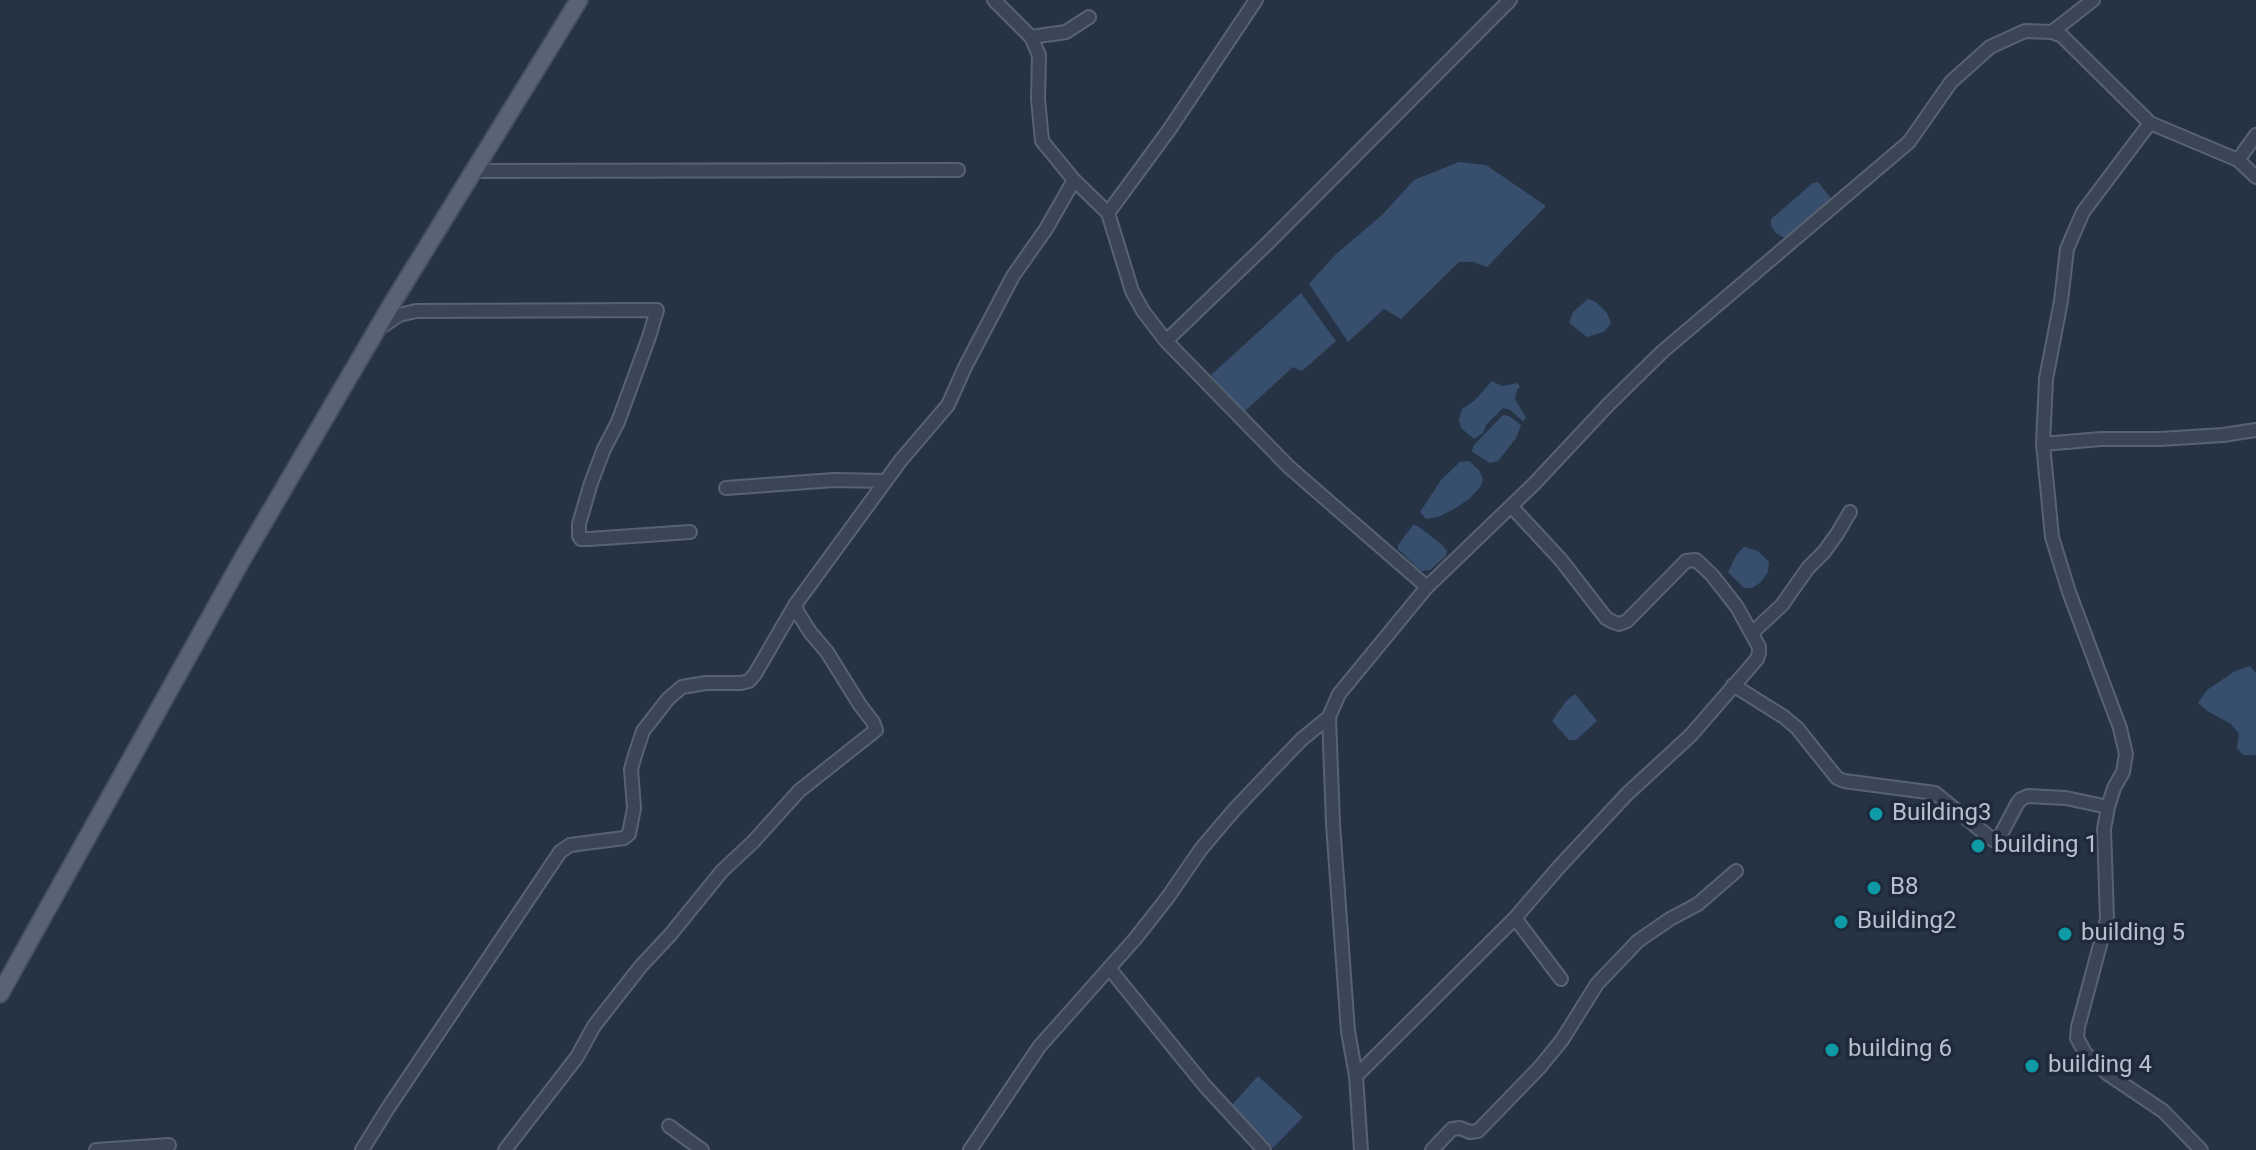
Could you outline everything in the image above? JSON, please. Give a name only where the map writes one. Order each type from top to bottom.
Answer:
[{"type":"main road","points":[[0,994],[200,631],[378,329],[579,0]]},
{"type":"street","points":[[994,0],[1031,37],[1039,55],[1038,99],[1042,141],[1074,180],[1108,213],[1132,291],[1143,311],[1166,341],[1289,467],[1427,587]]},
{"type":"street","points":[[1108,213],[1169,130],[1256,0]]},
{"type":"street","points":[[1166,341],[1510,0]]},
{"type":"street","points":[[2052,32],[2093,0]]},
{"type":"street","points":[[1031,37],[1066,32],[1089,17]]},
{"type":"street","points":[[1361,1150],[1356,1076],[1348,1031],[1333,824],[1329,717],[1339,694],[1427,587],[1662,352],[1909,142],[1951,82],[1990,47],[2025,31],[2052,32],[2062,36],[2150,123],[2238,160],[2256,177]]},
{"type":"street","points":[[2150,123],[2083,212],[2067,249],[2046,379],[2043,444],[2052,537],[2069,592],[2120,728],[2126,754],[2104,829],[2107,919],[2077,1038],[2089,1057],[2108,1074],[2163,1111],[2201,1150]]},
{"type":"street","points":[[2238,160],[2256,135]]},
{"type":"street","points":[[473,171],[958,170]]},
{"type":"street","points":[[362,1150],[560,852],[570,845],[624,838],[629,834],[634,808],[631,769],[643,731],[668,699],[682,687],[749,681],[795,605],[914,443],[948,405],[1013,276],[1046,229],[1074,180]]},
{"type":"street","points":[[378,329],[399,315],[416,311],[657,310],[618,422],[591,483],[579,524],[579,536],[589,539],[690,532]]},
{"type":"street","points":[[2043,444],[2223,435],[2256,430]]},
{"type":"street","points":[[726,488],[834,480],[886,481]]},
{"type":"street","points":[[1356,1076],[1515,918],[1627,794],[1691,735],[1757,659],[1759,647],[1752,633],[1729,597],[1696,560],[1686,561],[1627,621],[1619,624],[1606,618],[1561,560],[1511,506]]},
{"type":"street","points":[[1752,633],[1782,605],[1808,568],[1831,543],[1850,512]]},
{"type":"street","points":[[505,1150],[577,1057],[594,1026],[722,871],[799,791],[876,730],[795,605]]},
{"type":"street","points":[[1733,685],[1797,728],[1837,778],[1935,793],[1993,840],[1998,840],[2017,804],[2028,796],[2066,798],[2108,807]]},
{"type":"street","points":[[970,1150],[1039,1047],[1160,908],[1201,849],[1302,739],[1329,717]]},
{"type":"street","points":[[1432,1150],[1452,1129],[1478,1131],[1540,1067],[1562,1040],[1597,984],[1638,941],[1698,904],[1736,871]]},
{"type":"street","points":[[1515,918],[1561,979]]},
{"type":"street","points":[[1109,968],[1205,1086],[1264,1150]]},
{"type":"street","points":[[669,1126],[702,1150]]},
{"type":"street","points":[[96,1150],[169,1145]]},
{"type":"water","points":[[1459,162],[1486,165],[1546,206],[1487,267],[1474,262],[1459,262],[1401,319],[1384,309],[1348,342],[1309,284],[1414,180]]},
{"type":"water","points":[[1818,182],[1833,201],[1786,239],[1776,233],[1771,219]]},
{"type":"water","points":[[1301,293],[1336,341],[1302,371],[1293,367],[1244,412],[1211,375]]},
{"type":"water","points":[[1588,299],[1607,313],[1611,323],[1604,332],[1587,337],[1569,323],[1573,312]]},
{"type":"water","points":[[1492,381],[1502,386],[1518,383],[1520,387],[1515,399],[1526,418],[1523,421],[1503,408],[1486,425],[1483,433],[1474,439],[1461,428],[1459,420],[1462,409]]},
{"type":"water","points":[[1503,415],[1521,425],[1516,438],[1498,461],[1490,463],[1472,452],[1473,446]]},
{"type":"water","points":[[1469,461],[1479,470],[1483,479],[1481,486],[1454,509],[1426,519],[1420,512],[1441,480],[1460,462]]},
{"type":"water","points":[[1413,525],[1447,551],[1446,556],[1430,570],[1421,571],[1398,549]]},
{"type":"water","points":[[1744,547],[1758,551],[1769,562],[1768,572],[1752,588],[1744,588],[1728,572]]},
{"type":"water","points":[[2250,666],[2256,673],[2256,755],[2243,755],[2237,748],[2239,734],[2231,724],[2198,703],[2207,690],[2235,671]]},
{"type":"water","points":[[1575,694],[1597,721],[1576,740],[1569,740],[1552,721]]},
{"type":"water","points":[[1258,1076],[1303,1117],[1273,1148],[1232,1105]]},
{"type":"place","name":"Building3","points":[[1876,814]]},
{"type":"place","name":"building 1","points":[[1978,846]]},
{"type":"place","name":"B8","points":[[1874,888]]},
{"type":"place","name":"Building2","points":[[1841,922]]},
{"type":"place","name":"building 5","points":[[2065,934]]},
{"type":"place","name":"building 6","points":[[1832,1050]]},
{"type":"place","name":"building 4","points":[[2032,1066]]}]
